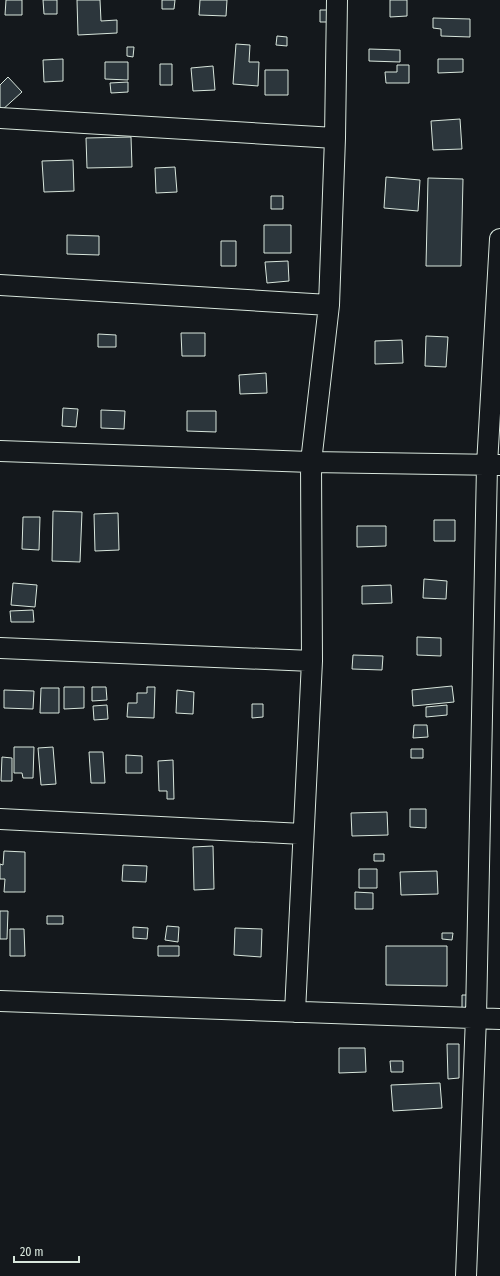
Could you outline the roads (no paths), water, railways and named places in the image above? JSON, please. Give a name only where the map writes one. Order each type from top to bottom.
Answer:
[{"type":"street","points":[[295,1012],[312,661],[311,462],[329,305],[336,138],[337,0]]},
{"type":"street","points":[[0,118],[336,138]]},
{"type":"street","points":[[466,1276],[476,1017],[500,239]]},
{"type":"street","points":[[0,285],[329,305]]},
{"type":"street","points":[[0,451],[311,462],[493,465]]},
{"type":"street","points":[[0,648],[312,661]]},
{"type":"street","points":[[0,819],[303,834]]},
{"type":"street","points":[[0,1001],[500,1019]]}]
